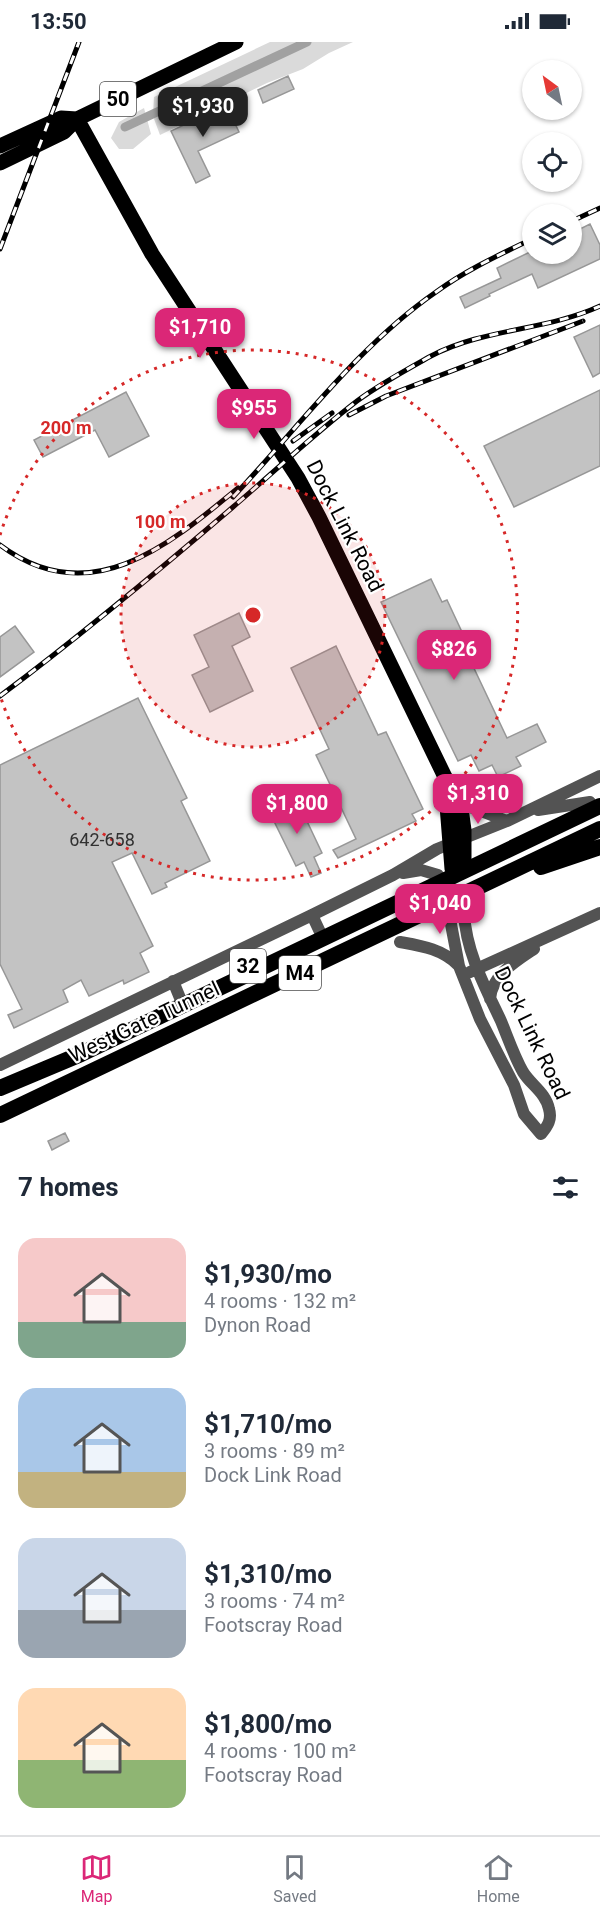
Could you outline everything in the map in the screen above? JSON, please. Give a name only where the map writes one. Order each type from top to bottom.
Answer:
[{"type":"highway","name":"West Gate Tunnel","points":[[0,1088],[81,1054],[597,802]]},
{"type":"highway","name":"West Gate Tunnel","points":[[0,1115],[600,829]]},
{"type":"highway","points":[[472,891],[600,847]]},
{"type":"main road","name":"50","points":[[2,153],[61,118],[77,119],[236,42]]},
{"type":"main road","name":"Dock Link Road","points":[[77,119],[152,254],[298,478],[329,537],[445,777],[460,803],[458,840],[452,869]]},
{"type":"main road","name":"Dock Link Road","points":[[445,777],[446,807],[458,840]]},
{"type":"main road","name":"32","points":[[131,1021],[597,802]]},
{"type":"street","points":[[0,1065],[393,875],[437,849],[600,777]]},
{"type":"street","points":[[525,812],[597,802]]},
{"type":"street","points":[[460,803],[507,820]]},
{"type":"street","points":[[393,875],[421,870],[452,869]]},
{"type":"street","name":"Dock Link Road","points":[[450,919],[461,971],[480,1019],[514,1085],[524,1114],[541,1134],[548,1126],[549,1105],[523,1072],[490,1001],[477,968],[465,927],[464,913]]},
{"type":"street","points":[[400,942],[435,949],[445,954],[461,971],[477,968],[600,913]]},
{"type":"street","points":[[312,915],[321,932]]},
{"type":"street","points":[[490,1001],[492,987],[502,974],[555,934]]},
{"type":"street","points":[[173,981],[180,998]]},
{"type":"shaded area","points":[[270,42],[353,42],[303,69],[267,83],[160,135],[153,116],[154,97]]},
{"type":"shaded area","points":[[144,108],[151,134],[133,149],[119,149],[111,138],[119,122]]},
{"type":"building","points":[[288,76],[294,89],[263,103],[258,90]]},
{"type":"building","points":[[226,105],[239,132],[198,151],[210,176],[196,183],[171,131]]},
{"type":"building","points":[[590,224],[600,245],[600,259],[538,288],[532,274],[465,308],[460,297],[501,278],[497,268],[522,256],[522,264],[582,264],[582,228]]},
{"type":"building","points":[[600,325],[600,373],[593,377],[574,337]]},
{"type":"building","points":[[600,390],[600,466],[514,507],[484,446]]},
{"type":"building","points":[[126,392],[149,436],[109,457],[95,430],[43,457],[34,440]]},
{"type":"building","points":[[431,579],[442,602],[447,600],[476,662],[472,664],[507,738],[537,724],[546,742],[516,757],[521,766],[498,777],[492,765],[479,771],[471,755],[458,761],[381,602]]},
{"type":"building","points":[[239,613],[250,637],[232,646],[253,691],[210,712],[192,675],[209,667],[194,635]]},
{"type":"building","points":[[15,626],[34,652],[0,677],[0,637]]},
{"type":"building","points":[[336,646],[378,735],[386,732],[423,809],[412,814],[416,821],[338,858],[333,850],[356,839],[316,755],[329,749],[291,668]]},
{"type":"building","points":[[138,698],[187,798],[181,801],[210,861],[165,883],[167,887],[152,894],[132,853],[112,862],[153,946],[140,953],[149,972],[124,984],[123,980],[89,996],[81,980],[63,990],[68,1002],[14,1028],[8,1015],[22,1009],[0,964],[0,765]]},
{"type":"building","points":[[296,798],[322,853],[314,857],[321,873],[311,877],[304,862],[296,866],[269,811]]},
{"type":"building","points":[[65,1133],[69,1141],[52,1150],[48,1141]]},
{"type":"waterway","points":[[125,127],[307,42]]},
{"type":"railway","points":[[0,249],[79,42]]},
{"type":"railway","points":[[582,216],[600,208]]},
{"type":"railway","points":[[233,497],[355,362],[408,313],[459,277],[522,244]]},
{"type":"railway","points":[[0,696],[118,603],[357,401],[393,377],[451,347],[494,334],[558,320],[600,306]]},
{"type":"railway","points":[[349,415],[386,396],[583,321]]},
{"type":"railway","points":[[293,441],[332,413]]},
{"type":"railway","points":[[0,545],[33,564],[65,573],[96,572],[126,563],[155,549],[184,531],[238,488]]}]
